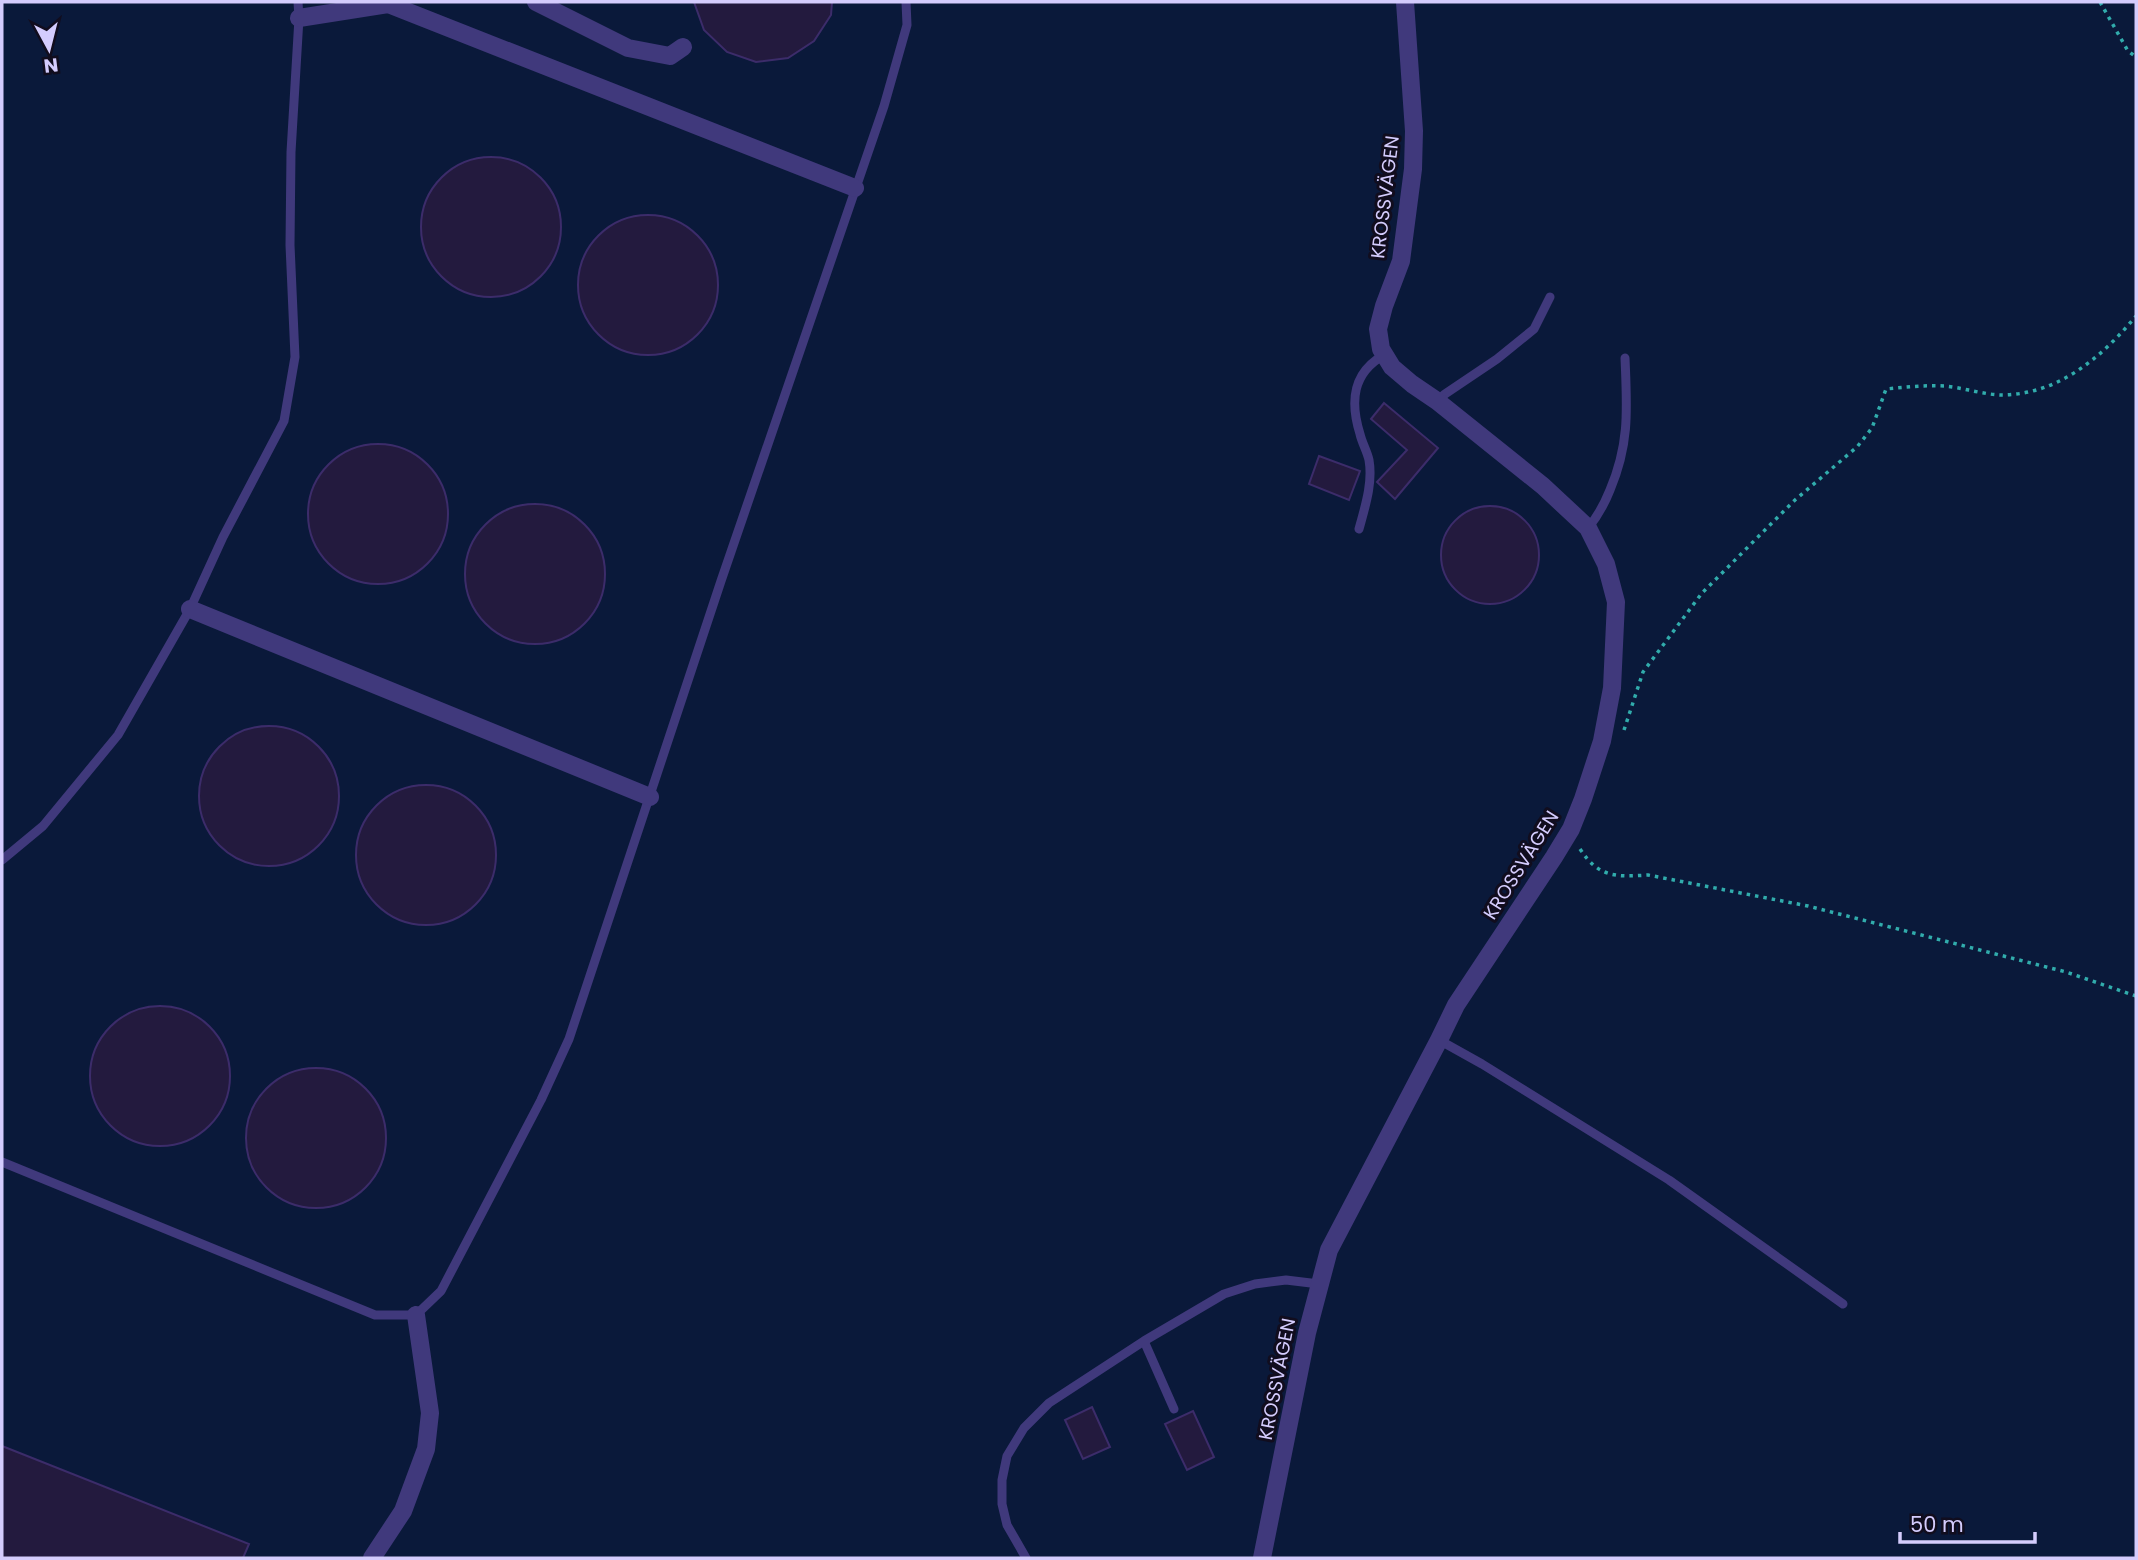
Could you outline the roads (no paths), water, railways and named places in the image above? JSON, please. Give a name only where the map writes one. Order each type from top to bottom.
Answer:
[{"type":"street","points":[[536,2],[628,48],[670,56],[683,47]]},
{"type":"street","name":"KROSSVÄGEN","points":[[1262,1558],[1328,1250],[1456,1004],[1571,830],[1602,741],[1612,688],[1616,602],[1606,564],[1588,528],[1543,486],[1402,376],[1392,367],[1381,349],[1378,329],[1401,261],[1413,169],[1413,119],[1405,2]]},
{"type":"street","points":[[298,10],[388,4],[855,188]]},
{"type":"street","points":[[190,609],[650,797]]},
{"type":"street","points":[[372,1558],[403,1511],[426,1449],[430,1413],[416,1315]]},
{"type":"lane","points":[[2,1162],[374,1315],[416,1315],[441,1291],[541,1100],[569,1039],[721,581],[884,106],[907,25],[906,2]]},
{"type":"lane","points":[[2,860],[43,826],[118,734],[190,609],[223,537],[284,421],[295,357],[290,246],[291,152],[298,10]]},
{"type":"lane","points":[[1437,401],[1534,329],[1549,297]]},
{"type":"lane","points":[[1359,529],[1370,486],[1369,460],[1355,418],[1355,393],[1366,368],[1384,355]]},
{"type":"lane","points":[[1588,528],[1599,516],[1617,474],[1626,437],[1628,407],[1625,358]]},
{"type":"lane","points":[[1439,1040],[1669,1180],[1843,1304]]},
{"type":"lane","points":[[1026,1558],[1007,1525],[1002,1504],[1003,1480],[1007,1456],[1024,1429],[1049,1403],[1144,1341],[1224,1294],[1255,1284],[1286,1280],[1319,1284]]},
{"type":"lane","points":[[1144,1341],[1174,1409]]},
{"type":"water","points":[[2,2],[2136,2],[2136,1558],[2,1558]]}]
